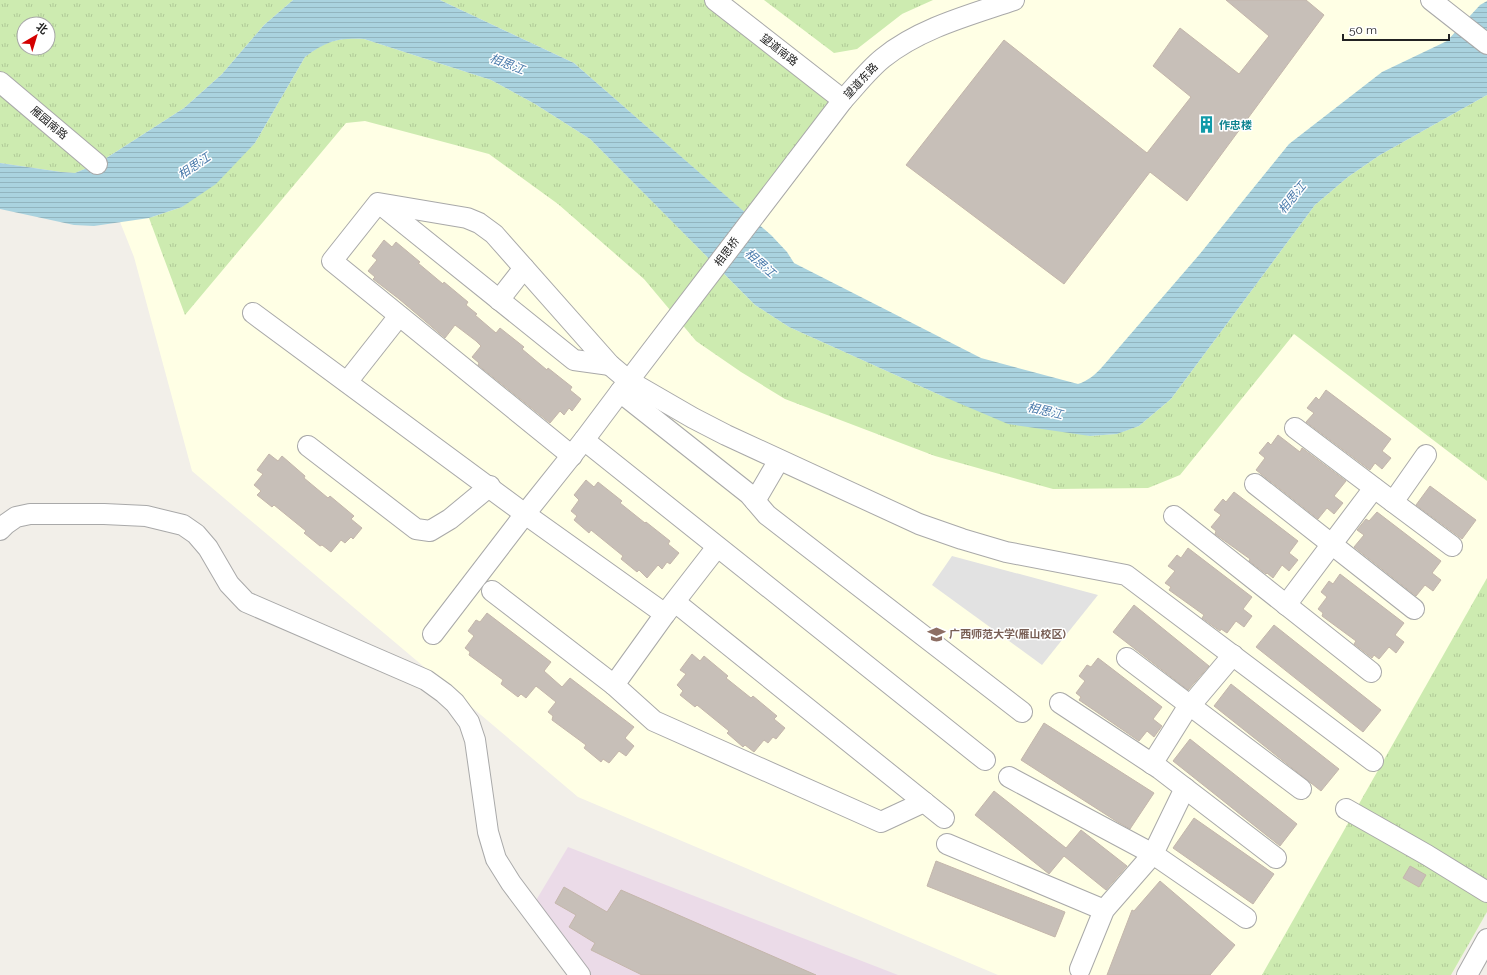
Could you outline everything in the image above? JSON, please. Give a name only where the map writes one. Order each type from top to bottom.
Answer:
[{"type":"street","name":"望道南路","points":[[715,0],[843,100]]},
{"type":"street","name":"望道东路","points":[[752,219],[843,100],[872,67],[894,50],[931,29],[1014,0]]},
{"type":"street","points":[[1433,2],[1487,44]]},
{"type":"street","name":"雁园南路","points":[[0,82],[97,164]]},
{"type":"street","points":[[378,203],[459,215],[474,220],[494,234],[610,365],[624,386],[750,494],[767,515],[1022,712]]},
{"type":"street","points":[[378,203],[574,360],[610,365]]},
{"type":"street","points":[[378,203],[332,261],[572,456]]},
{"type":"street","name":"相思桥","points":[[433,634],[525,514],[572,456],[752,219]]},
{"type":"street","points":[[499,300],[524,268]]},
{"type":"street","points":[[253,313],[490,486],[525,514],[670,608],[944,818]]},
{"type":"street","points":[[347,382],[399,316]]},
{"type":"street","points":[[624,386],[779,460],[919,524],[1006,552],[1126,575],[1373,761]]},
{"type":"street","points":[[1295,428],[1452,546]]},
{"type":"street","points":[[584,440],[985,760]]},
{"type":"street","points":[[308,446],[416,529],[430,531],[450,519],[490,486]]},
{"type":"street","points":[[1393,502],[1426,455]]},
{"type":"street","points":[[755,501],[779,460]]},
{"type":"street","points":[[1255,484],[1414,609]]},
{"type":"street","points":[[1286,605],[1374,488]]},
{"type":"street","points":[[0,530],[16,517],[30,514],[104,514],[146,516],[183,525],[196,534],[208,548],[229,584],[246,602],[426,680],[444,693],[455,703],[469,722],[475,740],[488,832],[496,859],[511,883],[580,975]]},
{"type":"street","points":[[1174,516],[1371,672]]},
{"type":"street","points":[[614,685],[717,547]]},
{"type":"street","points":[[492,591],[614,685],[654,721],[881,822],[924,802]]},
{"type":"street","points":[[1152,764],[1184,713],[1233,655]]},
{"type":"street","points":[[1127,658],[1301,789]]},
{"type":"street","points":[[1060,703],[1152,764],[1276,858]]},
{"type":"street","points":[[1009,777],[1153,854],[1246,918]]},
{"type":"street","points":[[1080,969],[1104,910],[1153,854],[1185,788]]},
{"type":"street","points":[[1346,809],[1427,855],[1487,892]]},
{"type":"street","points":[[947,844],[1104,910]]},
{"type":"street","points":[[1467,975],[1487,939]]},
{"type":"shaded area","name":"广西师范大学(雁山校区)","points":[[0,0],[1487,0],[1487,912],[1451,975],[998,975],[578,797],[192,471],[134,257],[97,164],[0,163]]},
{"type":"shaded area","points":[[952,556],[1098,595],[1042,665],[932,585]]},
{"type":"shaded area","points":[[568,847],[898,975],[586,975],[532,907]]},
{"type":"green space","points":[[0,0],[293,0],[264,25],[222,74],[184,108],[97,164],[75,173],[0,163]]},
{"type":"green space","points":[[440,0],[715,0],[843,100],[752,219],[574,63]]},
{"type":"green space","points":[[764,0],[933,0],[902,14],[857,49],[834,53]]},
{"type":"green space","points":[[349,38],[364,39],[491,80],[535,104],[590,139],[755,305],[789,327],[942,396],[1090,436],[1116,434],[1139,426],[1171,399],[1315,205],[1348,177],[1380,155],[1487,95],[1487,481],[1294,334],[1180,475],[1148,488],[1053,489],[935,456],[785,399],[741,372],[696,341],[644,279],[558,204],[489,154],[365,121],[346,123],[185,315],[149,218],[182,207],[255,143],[305,57],[326,44],[336,40]]},
{"type":"green space","points":[[1487,578],[1487,912],[1451,975],[1262,975]]},
{"type":"water","name":"相思江","points":[[293,0],[440,0],[574,63],[771,235],[787,252],[794,263],[981,358],[1078,384],[1092,377],[1098,372],[1199,255],[1289,144],[1382,72],[1447,41],[1480,5],[1487,1],[1487,95],[1380,155],[1348,177],[1315,205],[1171,399],[1139,426],[1117,434],[1090,436],[1008,424],[789,327],[755,305],[590,139],[535,104],[491,80],[364,39],[339,40],[320,47],[305,57],[255,143],[216,184],[182,207],[149,218],[94,226],[74,225],[0,209],[0,163],[75,173],[97,164],[184,108],[222,74],[264,25]]},
{"type":"building","name":"作忠楼","points":[[1226,0],[1306,0],[1324,15],[1187,201],[1150,172],[1064,284],[906,165],[1004,40],[1147,153],[1191,97],[1153,66],[1180,28],[1239,74],[1269,36]]},
{"type":"building","points":[[384,240],[392,247],[396,242],[443,284],[444,282],[468,302],[466,305],[477,314],[475,315],[496,333],[500,328],[524,347],[522,349],[547,370],[548,368],[572,387],[570,390],[581,399],[572,411],[569,408],[564,415],[560,411],[550,423],[478,365],[479,363],[472,357],[481,346],[476,341],[455,325],[445,338],[373,279],[375,277],[368,271],[377,260],[372,256]]},
{"type":"building","points":[[1326,390],[1391,439],[1382,451],[1391,458],[1382,469],[1375,463],[1370,470],[1306,422],[1314,413],[1307,408],[1316,397],[1319,400]]},
{"type":"building","points":[[1278,435],[1300,452],[1302,448],[1346,481],[1334,496],[1343,503],[1334,514],[1327,508],[1318,519],[1256,470],[1265,458],[1259,453],[1268,442],[1271,445]]},
{"type":"building","points":[[269,454],[278,461],[282,456],[305,476],[304,478],[328,498],[330,496],[354,516],[351,519],[362,528],[353,539],[351,537],[345,543],[341,540],[331,552],[322,545],[320,546],[304,533],[306,531],[274,505],[272,507],[257,495],[261,491],[254,485],[263,474],[257,470]]},
{"type":"building","points":[[586,480],[594,487],[598,482],[622,501],[620,503],[670,541],[668,544],[679,553],[670,564],[667,562],[662,569],[658,565],[647,578],[639,570],[637,572],[621,559],[623,556],[591,530],[589,533],[574,520],[577,516],[571,511],[579,500],[574,495]]},
{"type":"building","points":[[1430,486],[1476,520],[1462,539],[1416,505]]},
{"type":"building","points":[[1234,492],[1298,541],[1289,553],[1298,560],[1289,571],[1282,565],[1273,578],[1249,561],[1250,559],[1215,534],[1216,531],[1211,527],[1221,515],[1214,510],[1223,499],[1226,502]]},
{"type":"building","points":[[1377,512],[1441,561],[1432,573],[1441,580],[1433,591],[1425,585],[1416,596],[1354,547],[1364,535],[1357,530],[1366,519],[1369,521]]},
{"type":"building","points":[[1188,548],[1252,597],[1243,609],[1252,616],[1244,627],[1236,621],[1227,633],[1221,629],[1220,631],[1202,618],[1204,615],[1169,590],[1171,587],[1165,583],[1175,571],[1168,566],[1177,555],[1181,558]]},
{"type":"building","points":[[1340,574],[1404,623],[1395,635],[1404,642],[1396,653],[1389,647],[1379,659],[1374,655],[1372,658],[1354,644],[1356,641],[1322,616],[1323,613],[1318,609],[1327,597],[1321,592],[1329,581],[1333,584]]},
{"type":"building","points":[[1134,605],[1209,666],[1188,690],[1113,632]]},
{"type":"building","points":[[487,613],[551,662],[544,671],[562,687],[570,678],[634,727],[625,738],[634,746],[626,756],[619,751],[609,763],[603,759],[601,762],[584,748],[586,745],[552,720],[553,716],[548,712],[556,702],[536,686],[526,698],[521,694],[518,697],[501,684],[503,680],[469,655],[470,652],[465,648],[474,636],[468,631],[476,620],[480,622]]},
{"type":"building","points":[[1274,625],[1381,710],[1363,732],[1256,647]]},
{"type":"building","points":[[692,654],[700,661],[704,656],[728,676],[726,678],[751,698],[753,696],[777,716],[774,719],[785,728],[776,739],[773,737],[768,743],[764,740],[754,752],[745,745],[743,747],[727,733],[729,731],[697,705],[695,707],[680,695],[683,691],[677,685],[686,674],[680,670]]},
{"type":"building","points":[[1098,658],[1162,707],[1153,719],[1162,726],[1154,737],[1147,731],[1139,741],[1079,700],[1081,697],[1076,693],[1085,681],[1079,676],[1087,665],[1091,667]]},
{"type":"building","points":[[1231,684],[1339,769],[1321,791],[1214,706]]},
{"type":"building","points":[[1044,723],[1154,793],[1130,829],[1021,760]]},
{"type":"building","points":[[1190,739],[1297,824],[1280,846],[1173,761]]},
{"type":"building","points":[[994,791],[1066,848],[1081,830],[1127,866],[1106,890],[1064,856],[1049,874],[975,815]]},
{"type":"building","points":[[1194,818],[1274,874],[1253,904],[1173,848]]},
{"type":"building","points":[[936,861],[1065,912],[1055,937],[927,886]]},
{"type":"building","points":[[1410,866],[1426,875],[1419,887],[1403,878]]},
{"type":"building","points":[[1160,881],[1235,945],[1210,975],[1107,975],[1132,910],[1134,911]]},
{"type":"building","points":[[564,887],[607,912],[621,890],[816,975],[642,975],[591,950],[595,943],[569,927],[576,915],[555,903]]},
{"type":"place","name":"作忠楼","points":[[1206,125]]},
{"type":"place","name":"广西师范大学(雁山校区)","points":[[936,634]]}]
